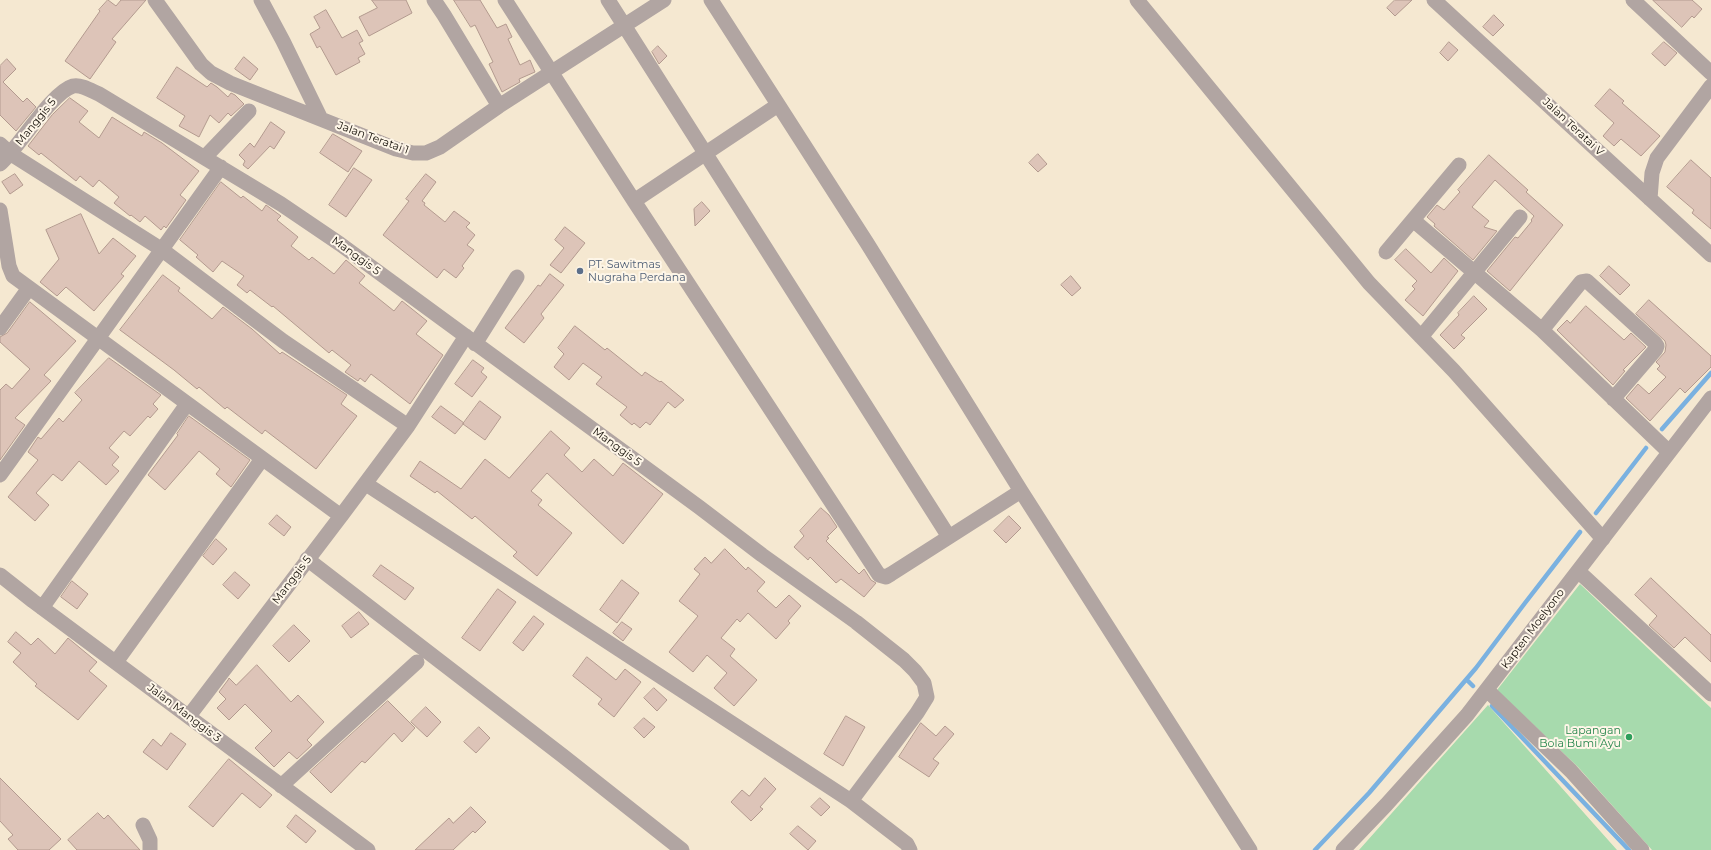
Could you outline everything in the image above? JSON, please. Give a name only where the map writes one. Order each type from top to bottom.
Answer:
[{"type":"street","name":"Jalan Teratai 1","points":[[155,0],[197,58],[212,73],[230,83],[396,149],[413,153],[426,153],[454,138],[499,106],[664,0]]},
{"type":"street","points":[[261,0],[321,119]]},
{"type":"street","points":[[434,0],[499,106]]},
{"type":"street","points":[[505,0],[879,575],[886,577],[1021,491]]},
{"type":"street","points":[[608,0],[949,537]]},
{"type":"street","points":[[711,0],[867,243],[1021,491],[1250,850]]},
{"type":"street","points":[[1137,0],[1369,283],[1454,372],[1603,539]]},
{"type":"street","name":"Jalan Teratai V","points":[[1434,0],[1711,255]]},
{"type":"street","points":[[1633,0],[1711,73]]},
{"type":"street","name":"Manggis 5","points":[[408,426],[283,341],[161,250],[4,154],[52,101],[67,88],[74,85],[81,86],[99,94],[281,204],[340,244],[699,507],[762,555],[856,622],[904,660],[915,671],[924,683],[927,697],[917,713],[851,801]]},
{"type":"street","points":[[1650,199],[1652,173],[1657,158],[1711,86]]},
{"type":"street","points":[[634,200],[778,105]]},
{"type":"street","points":[[205,157],[249,111]]},
{"type":"street","points":[[1386,252],[1458,165]]},
{"type":"street","points":[[0,475],[221,167]]},
{"type":"street","points":[[0,210],[10,272],[13,276],[341,516]]},
{"type":"street","points":[[1421,337],[1520,217]]},
{"type":"street","points":[[1413,220],[1475,271],[1542,330],[1669,452]]},
{"type":"street","name":"Manggis 5","points":[[189,716],[307,559],[366,484],[517,277]]},
{"type":"street","points":[[1542,330],[1581,282],[1587,281],[1655,343],[1657,346],[1656,349],[1613,399]]},
{"type":"street","points":[[0,328],[29,288]]},
{"type":"street","name":"Kapten Moelyono","points":[[1343,850],[1391,800],[1467,715],[1711,398]]},
{"type":"street","points":[[42,608],[187,404]]},
{"type":"street","points":[[116,662],[262,459]]},
{"type":"street","points":[[366,484],[851,801],[906,844],[910,850]]},
{"type":"street","points":[[307,559],[563,756],[682,850]]},
{"type":"street","points":[[1578,571],[1711,694]]},
{"type":"street","name":"Jalan Manggis 3","points":[[0,575],[42,608],[368,850]]},
{"type":"street","points":[[281,786],[417,662]]},
{"type":"street","points":[[1487,690],[1571,771],[1642,850]]},
{"type":"street","points":[[143,825],[150,840],[150,850]]},
{"type":"green space","name":"Lapangan Bola Bumi Ayu","points":[[1580,584],[1711,708],[1711,850],[1652,850],[1578,767],[1497,690]]},
{"type":"green space","points":[[1488,705],[1617,850],[1359,850]]},
{"type":"building","points":[[108,0],[116,6],[121,0],[146,0],[112,39],[116,42],[90,79],[65,61],[100,11],[99,10]]},
{"type":"building","points":[[372,0],[406,0],[412,13],[369,36],[359,17],[377,8]]},
{"type":"building","points":[[454,0],[480,0],[497,28],[506,24],[512,37],[508,39],[520,65],[530,60],[535,72],[519,79],[520,82],[502,92],[489,64],[493,62],[475,25],[471,27]]},
{"type":"building","points":[[1395,0],[1412,0],[1395,16],[1387,8]]},
{"type":"building","points":[[1653,0],[1692,0],[1702,9],[1694,18],[1692,16],[1682,27]]},
{"type":"building","points":[[326,10],[342,38],[357,30],[363,41],[359,43],[365,54],[358,58],[360,62],[336,75],[320,46],[317,48],[310,34],[320,28],[314,17]]},
{"type":"building","points":[[1494,15],[1504,25],[1493,36],[1483,27]]},
{"type":"building","points":[[1449,42],[1458,50],[1448,61],[1440,53]]},
{"type":"building","points":[[1664,42],[1677,53],[1665,66],[1652,54]]},
{"type":"building","points":[[658,46],[667,56],[659,64],[652,52]]},
{"type":"building","points":[[244,57],[258,69],[250,80],[235,69]]},
{"type":"building","points":[[7,59],[16,69],[3,82],[23,102],[27,98],[36,107],[16,131],[0,115],[0,66]]},
{"type":"building","points":[[177,67],[207,87],[211,83],[228,97],[231,93],[235,95],[244,104],[231,116],[228,113],[219,123],[210,115],[199,137],[179,126],[185,116],[157,98]]},
{"type":"building","points":[[1610,89],[1624,101],[1622,103],[1660,136],[1641,156],[1621,139],[1614,146],[1603,136],[1614,123],[1595,106]]},
{"type":"building","points":[[70,98],[88,111],[79,122],[99,138],[112,117],[142,136],[144,132],[162,143],[199,171],[180,195],[186,200],[166,228],[164,226],[161,230],[145,216],[140,222],[114,203],[119,197],[99,180],[93,187],[80,176],[76,181],[41,153],[39,155],[28,146],[52,115]]},
{"type":"building","points":[[271,122],[285,132],[274,149],[270,146],[248,169],[243,165],[245,161],[239,155],[250,143],[254,147]]},
{"type":"building","points":[[333,134],[362,151],[348,172],[320,153]]},
{"type":"building","points":[[1038,154],[1047,164],[1038,172],[1029,163]]},
{"type":"building","points":[[1489,155],[1528,190],[1526,192],[1563,225],[1510,291],[1487,271],[1515,237],[1518,238],[1532,221],[1531,220],[1534,216],[1495,180],[1472,207],[1489,221],[1484,227],[1497,231],[1473,260],[1434,226],[1435,224],[1427,217],[1437,205],[1444,210],[1460,192],[1458,190]]},
{"type":"building","points":[[1691,160],[1711,178],[1711,229],[1692,213],[1694,210],[1667,187]]},
{"type":"building","points":[[354,168],[372,180],[346,217],[329,205]]},
{"type":"building","points":[[15,174],[23,185],[10,194],[2,182]]},
{"type":"building","points":[[426,174],[436,182],[422,201],[425,203],[424,205],[445,222],[454,211],[470,223],[466,227],[475,235],[467,245],[474,250],[462,266],[464,268],[456,278],[444,269],[437,278],[383,235],[409,201],[406,199]]},
{"type":"building","points":[[221,182],[241,198],[243,196],[262,211],[266,205],[281,216],[277,220],[298,237],[291,246],[309,260],[312,257],[334,274],[346,260],[365,276],[359,283],[394,311],[402,301],[427,321],[416,334],[443,355],[410,404],[371,374],[365,382],[360,378],[358,381],[345,372],[351,365],[332,350],[329,353],[273,306],[272,307],[250,290],[247,293],[237,285],[244,276],[222,261],[213,272],[196,257],[198,255],[180,240]]},
{"type":"building","points":[[702,202],[710,211],[695,226],[694,209]]},
{"type":"building","points":[[81,214],[99,254],[113,238],[136,256],[121,274],[124,276],[94,311],[66,287],[57,296],[40,282],[59,259],[46,230]]},
{"type":"building","points":[[565,227],[585,243],[561,273],[550,265],[564,248],[555,240]]},
{"type":"building","points":[[1406,249],[1431,273],[1444,258],[1458,271],[1423,316],[1405,300],[1415,289],[1412,286],[1417,281],[1395,260]]},
{"type":"building","points":[[1609,266],[1630,285],[1620,295],[1600,276]]},
{"type":"building","points":[[550,274],[564,285],[541,314],[544,318],[524,343],[505,328],[538,285],[540,286]]},
{"type":"building","points":[[163,275],[180,288],[178,291],[212,319],[223,307],[252,329],[280,354],[282,352],[347,395],[341,404],[357,416],[316,469],[265,430],[262,434],[227,407],[225,409],[199,387],[197,389],[120,330]]},
{"type":"building","points":[[1071,276],[1081,288],[1072,296],[1061,285]]},
{"type":"building","points":[[1474,296],[1487,309],[1461,335],[1465,338],[1454,349],[1440,335]]},
{"type":"building","points":[[1649,300],[1711,356],[1711,367],[1685,393],[1680,388],[1650,421],[1626,398],[1638,384],[1649,394],[1666,377],[1657,369],[1660,366],[1656,362],[1665,352],[1665,341],[1636,314]]},
{"type":"building","points":[[30,302],[76,341],[44,375],[51,381],[15,418],[25,425],[0,460],[0,390],[6,384],[12,389],[30,369],[0,342],[0,337],[7,333]]},
{"type":"building","points":[[1586,306],[1624,340],[1631,333],[1646,347],[1623,370],[1625,371],[1613,385],[1557,330],[1567,320],[1570,323]]},
{"type":"building","points":[[575,326],[605,350],[607,348],[642,376],[645,372],[660,382],[661,381],[684,400],[675,408],[668,402],[650,425],[646,422],[640,428],[634,423],[632,425],[620,415],[627,407],[596,384],[602,377],[583,363],[569,380],[554,367],[564,354],[558,348]]},
{"type":"building","points":[[109,358],[161,395],[153,404],[158,409],[150,418],[148,416],[130,436],[124,431],[109,448],[119,457],[112,465],[119,471],[106,485],[79,461],[62,481],[53,474],[36,493],[49,505],[35,521],[8,497],[38,460],[28,452],[38,437],[41,439],[59,418],[63,422],[82,400],[75,393]]},
{"type":"building","points":[[473,360],[484,368],[481,372],[487,377],[472,397],[455,384]]},
{"type":"building","points":[[480,401],[501,417],[485,440],[463,424]]},
{"type":"building","points":[[441,406],[464,423],[455,434],[432,417]]},
{"type":"building","points":[[189,416],[250,460],[231,487],[216,474],[220,469],[199,451],[165,490],[148,475],[178,435],[177,434]]},
{"type":"building","points":[[551,431],[570,448],[564,455],[582,472],[594,459],[613,476],[623,463],[663,494],[623,544],[547,473],[531,491],[542,500],[538,505],[572,533],[537,576],[513,556],[517,552],[475,516],[472,519],[437,491],[435,493],[410,476],[420,461],[461,489],[485,459],[509,478]]},
{"type":"building","points":[[821,508],[829,515],[837,527],[827,537],[829,538],[826,541],[859,574],[864,569],[871,580],[876,583],[864,597],[841,579],[836,583],[810,557],[808,560],[794,547],[804,536],[800,531]]},
{"type":"building","points":[[277,515],[291,527],[284,536],[269,524]]},
{"type":"building","points":[[1009,516],[1021,528],[1006,543],[994,531]]},
{"type":"building","points":[[216,539],[227,549],[213,565],[203,556]]},
{"type":"building","points":[[725,549],[746,570],[748,567],[765,582],[757,591],[776,608],[789,595],[801,606],[788,621],[790,623],[776,639],[748,613],[740,622],[737,619],[721,638],[735,649],[730,656],[757,680],[734,706],[714,688],[727,673],[707,655],[693,672],[669,652],[698,616],[679,601],[700,574],[694,569],[705,557],[711,563]]},
{"type":"building","points":[[381,565],[414,588],[405,600],[373,576]]},
{"type":"building","points":[[235,572],[250,585],[238,599],[223,585]]},
{"type":"building","points":[[1651,578],[1711,635],[1711,662],[1685,637],[1674,648],[1649,625],[1657,616],[1635,595]]},
{"type":"building","points":[[622,580],[639,593],[617,623],[600,610]]},
{"type":"building","points":[[72,581],[88,594],[77,609],[61,597]]},
{"type":"building","points":[[498,589],[516,602],[480,651],[462,638]]},
{"type":"building","points":[[359,612],[369,624],[351,638],[342,626]]},
{"type":"building","points":[[534,616],[544,624],[523,651],[513,643]]},
{"type":"building","points":[[622,622],[632,629],[623,641],[613,633]]},
{"type":"building","points":[[294,625],[310,641],[289,662],[273,646]]},
{"type":"building","points":[[16,632],[31,645],[38,638],[55,654],[68,638],[97,662],[89,671],[107,686],[78,720],[35,686],[37,684],[13,662],[21,653],[8,642]]},
{"type":"building","points":[[587,657],[616,680],[625,669],[641,682],[614,717],[598,704],[602,699],[573,676]]},
{"type":"building","points":[[257,665],[291,702],[298,695],[324,722],[307,740],[312,745],[297,759],[289,752],[274,767],[255,748],[272,731],[245,704],[229,720],[217,708],[226,699],[219,692],[229,678],[236,685]]},
{"type":"building","points":[[654,688],[667,700],[657,711],[644,698]]},
{"type":"building","points":[[388,701],[415,728],[402,742],[394,733],[365,763],[362,761],[331,793],[310,772]]},
{"type":"building","points":[[426,707],[441,722],[427,737],[411,722]]},
{"type":"building","points":[[846,716],[865,727],[843,766],[824,754]]},
{"type":"building","points":[[644,718],[655,727],[644,738],[634,728]]},
{"type":"building","points":[[921,723],[936,736],[945,726],[954,734],[933,759],[939,763],[929,777],[899,757]]},
{"type":"building","points":[[479,727],[490,738],[476,753],[464,742]]},
{"type":"building","points":[[171,733],[186,744],[167,770],[143,752],[153,739],[161,746]]},
{"type":"building","points":[[229,759],[272,795],[260,808],[242,793],[213,827],[189,807]]},
{"type":"building","points":[[0,778],[61,839],[49,850],[18,850],[8,839],[13,835],[0,821]]},
{"type":"building","points":[[765,778],[776,789],[760,807],[763,809],[751,821],[731,802],[742,790],[749,796]]},
{"type":"building","points":[[820,798],[830,807],[821,816],[811,807]]},
{"type":"building","points":[[471,807],[486,822],[475,833],[473,831],[453,850],[415,850],[449,818],[453,823]]},
{"type":"building","points":[[98,813],[104,819],[108,815],[140,850],[77,850],[68,840]]},
{"type":"building","points":[[296,815],[316,831],[306,843],[287,827]]},
{"type":"building","points":[[798,826],[816,841],[808,850],[790,834]]},
{"type":"waterway","points":[[1662,429],[1711,373]]},
{"type":"waterway","points":[[1596,513],[1646,448]]},
{"type":"waterway","points":[[1315,850],[1369,793],[1476,668],[1580,532]]},
{"type":"waterway","points":[[1467,680],[1473,686]]},
{"type":"waterway","points":[[1492,706],[1629,850]]},
{"type":"place","name":"PT. Sawitmas Nugraha Perdana","points":[[580,271]]},
{"type":"place","name":"Lapangan Bola Bumi Ayu","points":[[1629,737]]}]
